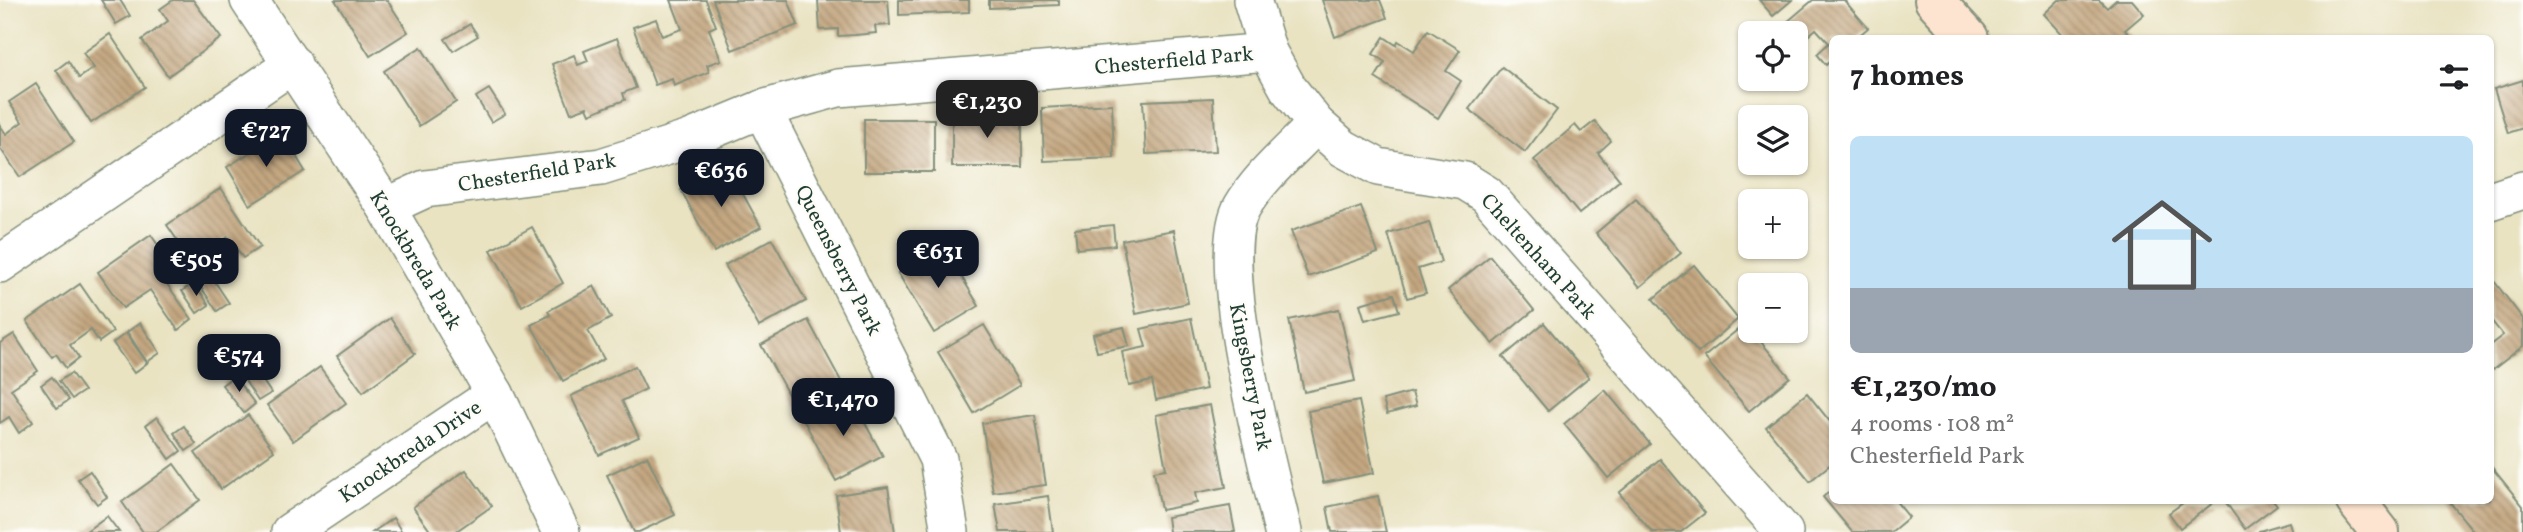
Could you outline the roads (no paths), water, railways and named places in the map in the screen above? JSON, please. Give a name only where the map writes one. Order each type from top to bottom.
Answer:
[{"type":"street","name":"Knockbreda Park","points":[[249,0],[386,207],[495,394],[561,532]]},
{"type":"street","name":"Cheltenham Park","points":[[1252,0],[1268,52],[1288,89],[1317,124],[1343,148],[1378,167],[1465,181],[1486,194],[1783,532]]},
{"type":"street","points":[[1934,0],[1966,35]]},
{"type":"street","name":"Chesterfield Park","points":[[386,207],[425,189],[601,167],[687,140],[762,109],[838,88],[1268,52]]},
{"type":"street","points":[[0,264],[293,64]]},
{"type":"street","name":"Queensberry Park","points":[[762,109],[939,459],[950,532]]},
{"type":"street","name":"Kingsberry Park","points":[[1283,532],[1237,324],[1233,267],[1235,230],[1241,209],[1261,183],[1317,124]]},
{"type":"street","name":"Knockbreda Drive","points":[[290,532],[495,394]]},
{"type":"street","points":[[2359,504],[2380,532]]}]
